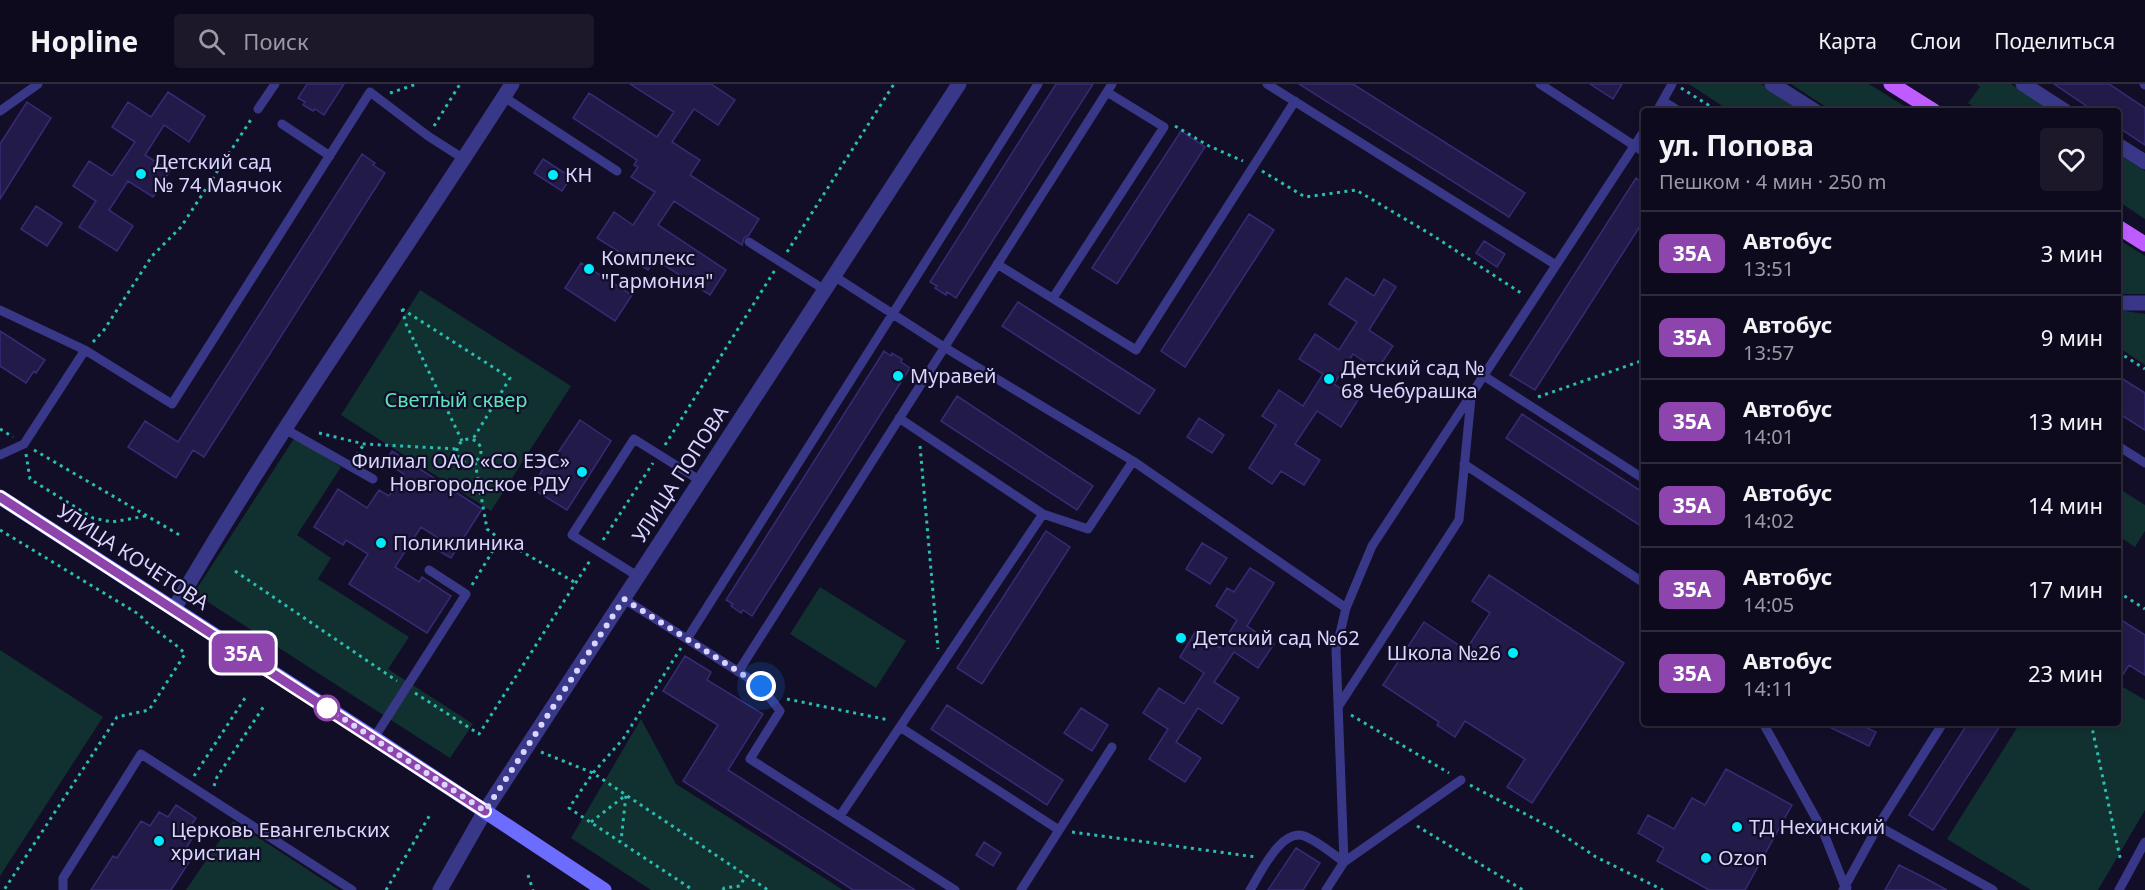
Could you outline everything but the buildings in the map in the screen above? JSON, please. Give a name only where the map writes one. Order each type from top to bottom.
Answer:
[{"type":"main road","points":[[1892,84],[1929,108]]},
{"type":"main road","points":[[2121,229],[2145,244]]},
{"type":"main road","name":"УЛИЦА КОЧЕТОВА","points":[[0,497],[485,811],[587,885],[604,890]]},
{"type":"street","name":"УЛИЦА ПОПОВА","points":[[440,890],[485,811],[959,84]]},
{"type":"street","points":[[1772,84],[1810,108]]},
{"type":"street","points":[[2024,84],[2060,108]]},
{"type":"street","points":[[174,609],[207,552],[285,429],[508,91]]},
{"type":"street","points":[[2121,147],[2145,162]]},
{"type":"street","points":[[2121,303],[2145,303]]},
{"type":"lane","points":[[0,111],[38,84]]},
{"type":"lane","points":[[258,109],[275,84]]},
{"type":"lane","points":[[687,639],[1038,84]]},
{"type":"lane","points":[[1267,84],[1556,265]]},
{"type":"lane","points":[[1540,84],[1641,150]]},
{"type":"lane","points":[[1659,108],[1672,84]]},
{"type":"lane","points":[[738,672],[1109,88],[1164,127],[1053,298]]},
{"type":"lane","points":[[0,310],[85,350],[172,404],[374,91],[428,136],[464,159]]},
{"type":"lane","points":[[508,91],[617,171]]},
{"type":"lane","points":[[997,264],[1136,350],[1295,101]]},
{"type":"lane","points":[[1664,101],[1674,108]]},
{"type":"lane","points":[[282,124],[330,156]]},
{"type":"lane","points":[[1344,862],[1336,650],[1346,608],[1372,546],[1641,136]]},
{"type":"lane","points":[[749,242],[825,290]]},
{"type":"lane","points":[[834,276],[944,347],[1133,461],[1346,608]]},
{"type":"lane","points":[[0,455],[24,444],[85,350]]},
{"type":"lane","points":[[1484,376],[1641,476]]},
{"type":"lane","points":[[1338,707],[1459,520],[1471,396]]},
{"type":"lane","points":[[899,418],[1043,514],[1088,529],[1133,461]]},
{"type":"lane","points":[[285,429],[373,479]]},
{"type":"lane","points":[[639,577],[572,535],[634,439],[701,481]]},
{"type":"lane","points":[[2121,448],[2145,463]]},
{"type":"lane","points":[[1464,464],[1641,581]]},
{"type":"lane","points":[[840,816],[1043,514]]},
{"type":"lane","points":[[374,738],[466,594],[429,570]]},
{"type":"lane","points":[[624,599],[761,686],[780,711],[750,759],[956,890]]},
{"type":"lane","points":[[1765,726],[1823,831],[1846,889]]},
{"type":"lane","points":[[1846,889],[1878,826],[1941,726]]},
{"type":"lane","points":[[900,727],[1059,830]]},
{"type":"lane","points":[[1021,890],[1112,747]]},
{"type":"lane","points":[[63,890],[63,878],[141,754],[352,890]]},
{"type":"lane","points":[[1326,890],[1344,862],[1461,780]]},
{"type":"lane","points":[[1878,826],[1993,890]]},
{"type":"lane","points":[[1250,890],[1283,840],[1292,835],[1303,835],[1344,862]]},
{"type":"lane","points":[[2119,890],[2145,842]]},
{"type":"path","points":[[374,91],[417,84]]},
{"type":"path","points":[[428,136],[460,84]]},
{"type":"path","points":[[235,571],[479,734],[894,84]]},
{"type":"path","points":[[1678,84],[1714,108]]},
{"type":"path","points":[[85,350],[104,330],[152,256],[181,227],[258,109]]},
{"type":"path","points":[[1164,127],[1175,125],[1209,146],[1253,165],[1305,197],[1356,190],[1432,235],[1533,301]]},
{"type":"path","points":[[462,441],[406,324],[402,309],[510,378],[473,439]]},
{"type":"path","points":[[2121,354],[2145,369]]},
{"type":"path","points":[[1524,402],[1641,361]]},
{"type":"path","points":[[0,429],[183,537]]},
{"type":"path","points":[[919,431],[939,669]]},
{"type":"path","points":[[320,433],[364,444],[457,449]]},
{"type":"path","points":[[475,462],[462,461],[459,457],[457,449],[462,441],[473,439],[478,442],[481,449],[480,456],[475,462],[487,529],[500,539],[576,583]]},
{"type":"path","points":[[24,444],[30,479],[93,518],[112,522],[148,516]]},
{"type":"path","points":[[0,530],[140,615],[145,622],[178,646],[185,654],[149,710],[117,717],[4,890]]},
{"type":"path","points":[[466,594],[500,539]]},
{"type":"path","points":[[2121,594],[2145,609]]},
{"type":"path","points":[[687,639],[623,739],[593,773],[569,807],[693,890]]},
{"type":"path","points":[[188,785],[247,695]]},
{"type":"path","points":[[768,696],[884,719],[900,727]]},
{"type":"path","points":[[209,799],[218,777],[264,706]]},
{"type":"path","points":[[1338,707],[1461,780],[1554,829],[1596,857],[1663,890]]},
{"type":"path","points":[[2092,726],[2124,879]]},
{"type":"path","points":[[542,752],[593,773],[768,890]]},
{"type":"path","points":[[591,822],[626,795]]},
{"type":"path","points":[[621,842],[626,795]]},
{"type":"path","points":[[386,890],[430,813]]},
{"type":"path","points":[[1404,818],[1523,890]]},
{"type":"path","points":[[1059,830],[1270,859]]},
{"type":"path","points":[[723,890],[741,888],[746,874]]},
{"type":"path","points":[[528,875],[533,890]]},
{"type":"green space","points":[[1689,84],[1761,84],[1797,108],[1725,108]]},
{"type":"green space","points":[[1791,84],[1869,84],[1907,108],[1827,108]]},
{"type":"green space","points":[[1977,84],[2011,84],[2047,108],[1976,108],[1968,103],[1980,87]]},
{"type":"green space","points":[[2121,156],[2145,171],[2145,219],[2121,203]]},
{"type":"green space","points":[[2121,241],[2145,256],[2145,294],[2121,294]]},
{"type":"green space","name":"Светлый сквер","points":[[420,290],[571,386],[491,511],[341,415]]},
{"type":"green space","points":[[2121,310],[2145,314],[2145,365],[2121,349]]},
{"type":"green space","points":[[295,437],[341,467],[297,535],[331,558],[318,579],[409,637],[388,669],[473,724],[450,758],[194,593]]},
{"type":"green space","points":[[2121,490],[2145,505],[2145,531],[2135,547],[2121,538]]},
{"type":"green space","points":[[820,587],[906,641],[876,688],[790,634]]},
{"type":"green space","points":[[0,650],[103,717],[0,876]]},
{"type":"green space","points":[[2121,686],[2145,700],[2145,810],[2098,890],[2031,890],[1947,839],[2018,726],[2121,726]]},
{"type":"green space","points":[[641,719],[676,784],[843,890],[651,890],[571,838]]},
{"type":"green space","points":[[233,821],[339,890],[186,890]]},
{"type":"bus line","name":"35А","points":[[0,497],[485,811]]},
{"type":"place","name":"Детский сад № 74 Маячок","points":[[141,174]]},
{"type":"place","name":"КН","points":[[553,175]]},
{"type":"place","name":"Комплекс \"Гармония\"","points":[[589,269]]},
{"type":"place","name":"Муравей","points":[[898,376]]},
{"type":"place","name":"Детский сад № 68 Чебурашка","points":[[1329,379]]},
{"type":"place","name":"Филиал ОАО «СО ЕЭС» Новгородское РДУ","points":[[582,472]]},
{"type":"place","name":"Поликлиника","points":[[381,543]]},
{"type":"place","name":"Детский сад №62","points":[[1181,638]]},
{"type":"place","name":"Школа №26","points":[[1513,653]]},
{"type":"place","name":"ТД Нехинский","points":[[1737,827]]},
{"type":"place","name":"Церковь Евангельских христиан","points":[[159,841]]},
{"type":"place","name":"Ozon","points":[[1706,858]]},
{"type":"route","points":[[327,708],[485,811],[624,599],[761,686]]}]
